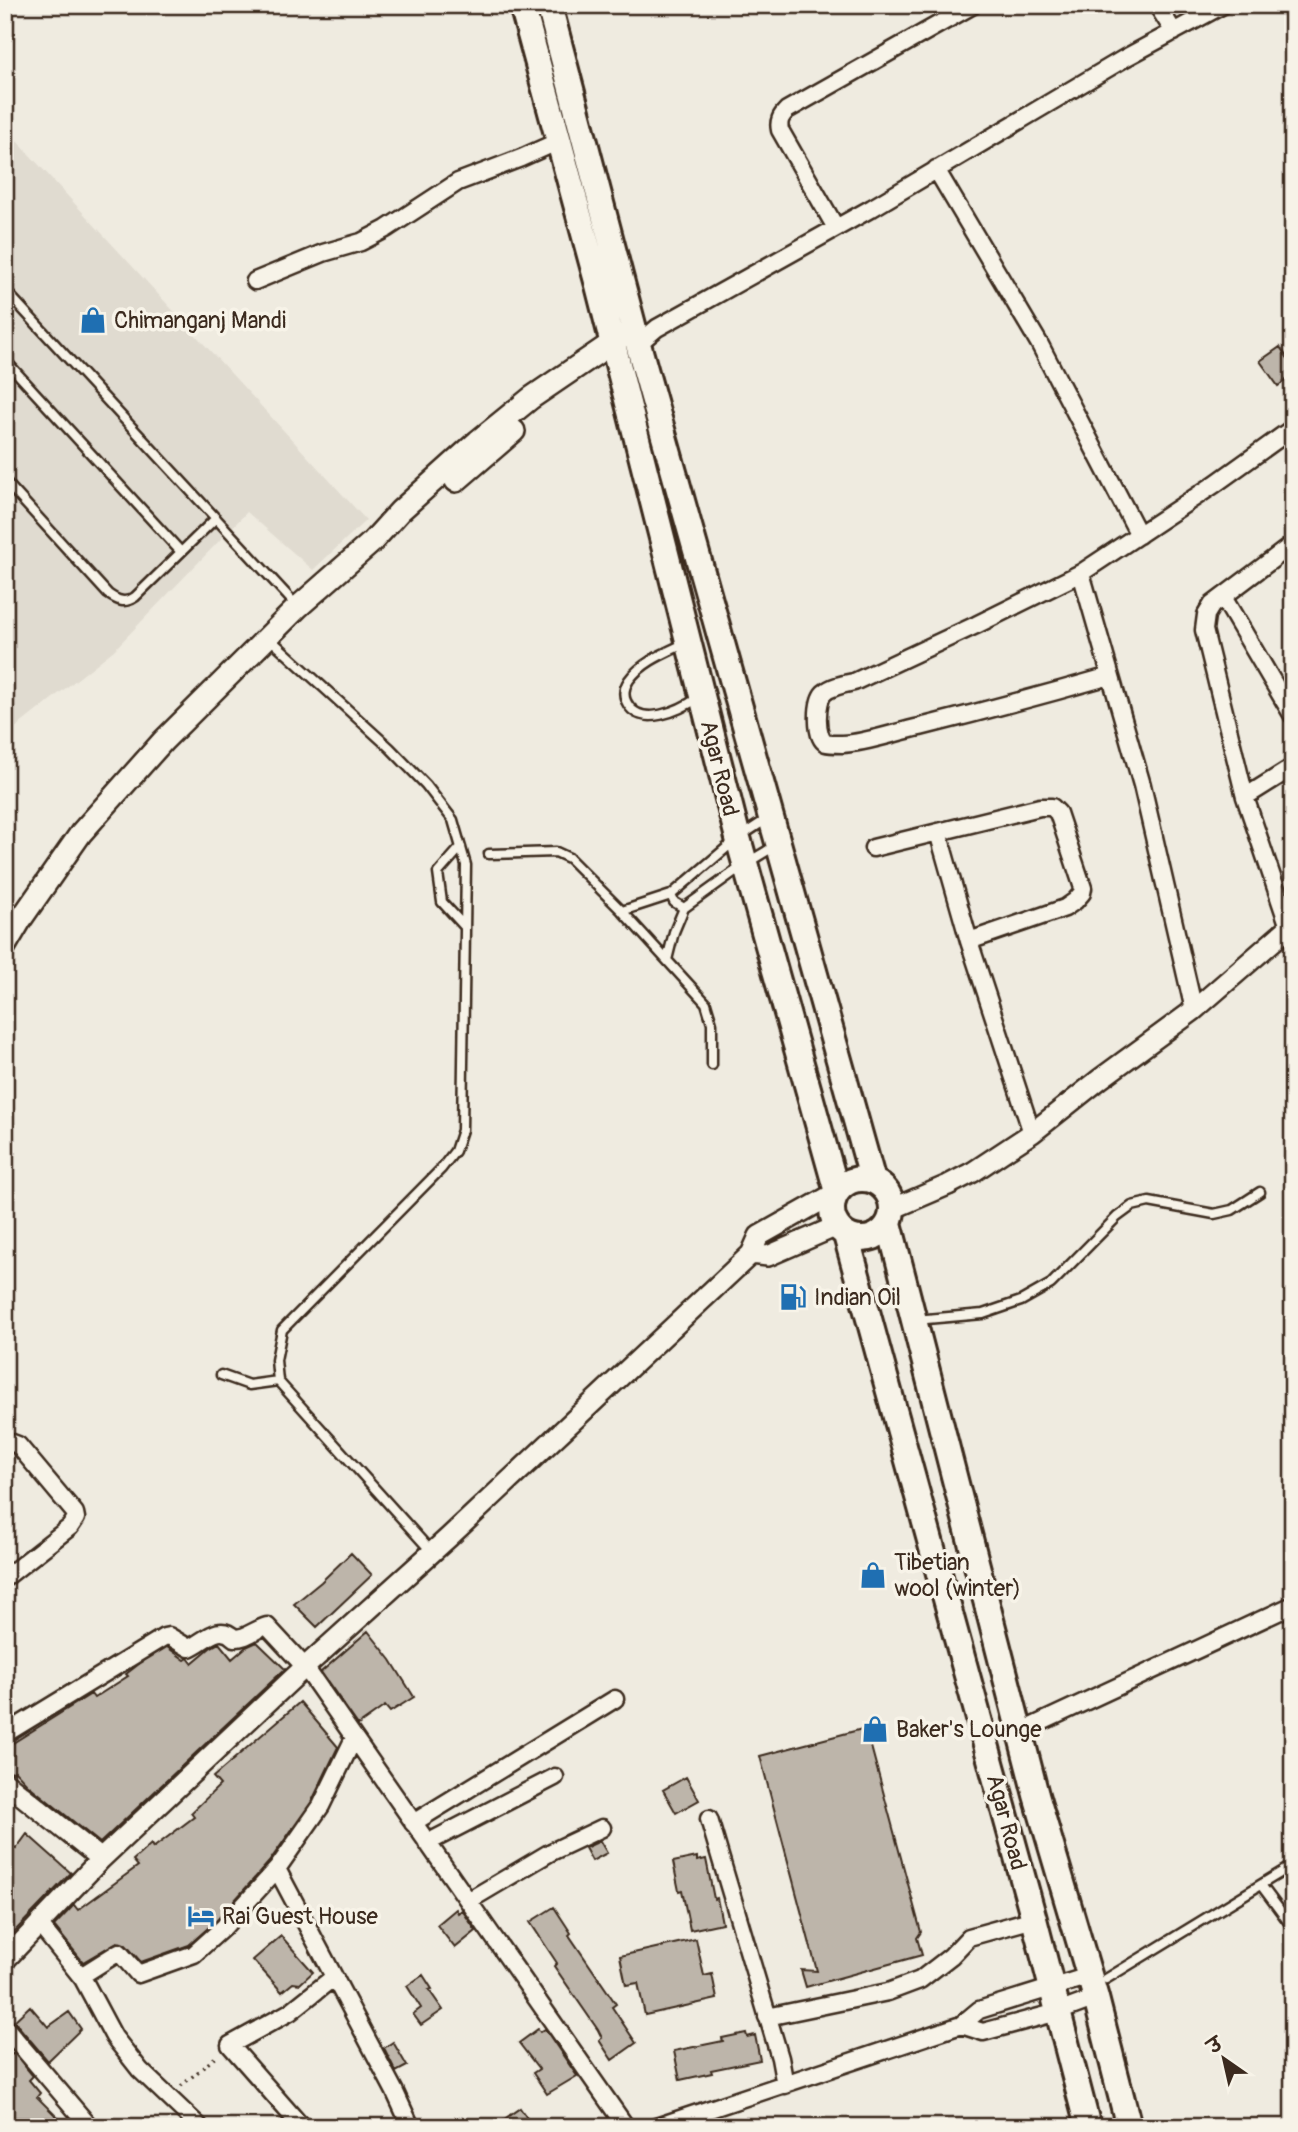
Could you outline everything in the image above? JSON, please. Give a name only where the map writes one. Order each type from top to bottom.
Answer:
[{"type":"main road","name":"Agar Road","points":[[522,5],[615,350],[738,838],[836,1192],[831,1211],[841,1231],[1034,1919],[1088,2127]]},
{"type":"main road","points":[[549,5],[643,333],[691,534],[873,1181]]},
{"type":"main road","points":[[5,946],[81,833],[163,741],[298,607],[372,542],[400,511],[478,441],[531,398],[643,333]]},
{"type":"main road","points":[[662,543],[691,534]]},
{"type":"main road","points":[[836,1192],[853,1180],[863,1178],[882,1186],[888,1194],[890,1216],[912,1320],[1036,1795],[1097,1984],[1129,2127]]},
{"type":"main road","points":[[841,1231],[855,1239],[865,1240],[883,1231],[890,1216]]},
{"type":"street","points":[[836,228],[780,130],[778,123],[781,116],[787,110],[973,5]]},
{"type":"street","points":[[1157,5],[1174,32]]},
{"type":"street","points":[[643,333],[836,228],[1223,5]]},
{"type":"street","points":[[255,281],[323,253],[361,242],[386,229],[458,181],[559,141]]},
{"type":"street","points":[[936,169],[1039,343],[1139,535]]},
{"type":"street","points":[[1111,676],[1004,706],[880,736],[841,744],[826,743],[821,738],[818,715],[819,701],[823,694],[1081,573],[1215,484],[1293,428]]},
{"type":"street","points":[[890,1216],[973,1172],[1032,1133],[1194,1010],[1291,926],[1245,797],[1204,630],[1206,615],[1212,605],[1290,551]]},
{"type":"street","points":[[1081,573],[1142,785],[1194,1010]]},
{"type":"street","points":[[1223,597],[1293,716]]},
{"type":"street","points":[[1245,797],[1293,767]]},
{"type":"street","points":[[873,848],[1040,807],[1052,807],[1062,821],[1083,888],[1082,893],[1065,908],[969,940]]},
{"type":"street","points":[[938,832],[969,940],[1032,1133]]},
{"type":"street","points":[[5,1960],[101,1859],[751,1254],[759,1236],[836,1192]]},
{"type":"street","points":[[751,1254],[768,1255],[841,1231]]},
{"type":"street","points":[[5,1444],[10,1441],[18,1445],[75,1513],[76,1518],[70,1527],[5,1578]]},
{"type":"street","points":[[1020,1732],[1293,1605]]},
{"type":"street","points":[[5,1734],[167,1636],[189,1648],[217,1631],[241,1638],[256,1628],[267,1626],[305,1667],[626,2127]]},
{"type":"street","points":[[413,1823],[615,1699]]},
{"type":"street","points":[[81,1976],[119,1952],[138,1974],[194,1954],[224,1927],[277,1869],[321,1806],[354,1738]]},
{"type":"street","points":[[427,1843],[555,1777]]},
{"type":"street","points":[[5,1782],[101,1859]]},
{"type":"street","points":[[709,1819],[785,2085]]},
{"type":"street","points":[[468,1901],[549,1853],[602,1828]]},
{"type":"street","points":[[277,1869],[411,2127]]},
{"type":"street","points":[[767,2017],[888,1992],[920,1980],[970,1937],[1034,1919]]},
{"type":"street","points":[[39,1924],[81,1976],[114,2037],[140,2070],[200,2127]]},
{"type":"street","points":[[302,2127],[230,2045],[290,2012],[334,1978]]},
{"type":"street","points":[[656,2127],[961,2025],[979,2010],[1052,1987],[1097,1984]]},
{"type":"street","points":[[961,2025],[983,2032],[1058,2012],[1097,1984]]},
{"type":"street","points":[[5,2027],[90,2127]]},
{"type":"lane","points":[[5,290],[298,607]]},
{"type":"lane","points":[[5,360],[181,552]]},
{"type":"lane","points":[[5,481],[117,601],[128,602],[135,597],[216,519]]},
{"type":"lane","points":[[268,637],[390,748],[426,785],[453,820],[466,865],[462,1130],[455,1151],[441,1169],[282,1330],[276,1360],[278,1381],[432,1552]]},
{"type":"lane","points":[[688,642],[658,656],[638,670],[627,682],[624,692],[626,702],[635,712],[654,715],[675,711],[701,695]]},
{"type":"lane","points":[[622,911],[671,895],[738,838],[770,817]]},
{"type":"lane","points":[[667,960],[684,908],[777,844]]},
{"type":"lane","points":[[461,847],[438,873],[442,902],[465,927]]},
{"type":"lane","points":[[489,854],[563,854],[622,911],[706,1003],[712,1023],[712,1065]]},
{"type":"lane","points":[[671,895],[674,902],[684,908]]},
{"type":"lane","points":[[912,1320],[983,1314],[1021,1301],[1051,1284],[1132,1206],[1149,1202],[1213,1214],[1232,1210],[1260,1192]]},
{"type":"lane","points":[[221,1375],[249,1385],[278,1381]]},
{"type":"lane","points":[[1097,1984],[1293,1865]]},
{"type":"lane","points":[[1261,1885],[1293,1928]]},
{"type":"path","points":[[169,2097],[230,2045]]},
{"type":"shaded area","name":"Chimanganj Mandi","points":[[5,128],[366,520],[313,570],[247,512],[114,650],[5,736]]},
{"type":"building","points":[[1280,347],[1293,366],[1293,375],[1278,386],[1260,361]]},
{"type":"building","points":[[351,1553],[372,1575],[317,1627],[294,1604]]},
{"type":"building","points":[[368,1631],[391,1660],[414,1697],[390,1712],[385,1706],[358,1725],[321,1672]]},
{"type":"building","points":[[257,1642],[285,1669],[100,1843],[27,1784],[15,1771],[5,1770],[5,1748],[91,1694],[94,1698],[167,1647],[192,1663],[219,1643],[232,1659]]},
{"type":"building","points":[[300,1702],[338,1747],[312,1801],[269,1862],[217,1920],[189,1945],[141,1962],[126,1945],[117,1942],[83,1962],[54,1926],[74,1905],[78,1910],[138,1866],[133,1860],[151,1844],[153,1848],[194,1817],[191,1813],[220,1785],[213,1777]]},
{"type":"building","points":[[866,1728],[921,1932],[917,1938],[922,1955],[806,1987],[801,1970],[817,1971],[760,1756]]},
{"type":"building","points":[[686,1777],[699,1800],[676,1813],[663,1790]]},
{"type":"building","points":[[27,1834],[71,1873],[5,1939],[5,1841],[16,1849]]},
{"type":"building","points":[[600,1841],[607,1853],[592,1861],[585,1848]]},
{"type":"building","points":[[697,1857],[697,1861],[706,1859],[722,1923],[690,1930],[673,1862]]},
{"type":"building","points":[[554,1907],[571,1933],[569,1935],[616,2004],[612,2007],[636,2043],[612,2060],[599,2040],[602,2038],[598,2030],[554,1966],[557,1963],[530,1922]]},
{"type":"building","points":[[456,1909],[458,1913],[462,1910],[476,1931],[455,1948],[437,1925]]},
{"type":"building","points":[[281,1936],[313,1972],[300,1984],[293,1983],[282,1992],[253,1960]]},
{"type":"building","points":[[696,1939],[704,1976],[712,1974],[717,1999],[645,2015],[638,1983],[626,1985],[620,1956]]},
{"type":"building","points":[[423,1975],[432,1989],[429,1990],[443,2010],[421,2025],[413,2014],[421,2008],[407,1986]]},
{"type":"building","points":[[30,2006],[48,2027],[69,2012],[81,2029],[48,2061],[14,2021]]},
{"type":"building","points":[[538,2029],[540,2032],[545,2029],[577,2076],[547,2094],[533,2073],[539,2069],[519,2043]]},
{"type":"building","points":[[746,2033],[747,2037],[755,2035],[760,2060],[711,2070],[712,2073],[680,2080],[674,2051],[723,2041],[722,2038]]},
{"type":"building","points":[[393,2042],[407,2066],[396,2072],[384,2048]]},
{"type":"building","points":[[14,2053],[33,2076],[29,2080],[40,2093],[37,2097],[67,2127],[5,2127],[5,2060]]},
{"type":"building","points":[[520,2108],[533,2127],[493,2127]]},
{"type":"place","name":"Chimanganj Mandi","points":[[93,320]]},
{"type":"place","name":"Indian Oil","points":[[793,1297]]},
{"type":"place","name":"Tibetian wool (winter)","points":[[873,1575]]},
{"type":"place","name":"Baker's Lounge","points":[[875,1729]]},
{"type":"place","name":"Rai Guest House","points":[[201,1916]]}]
